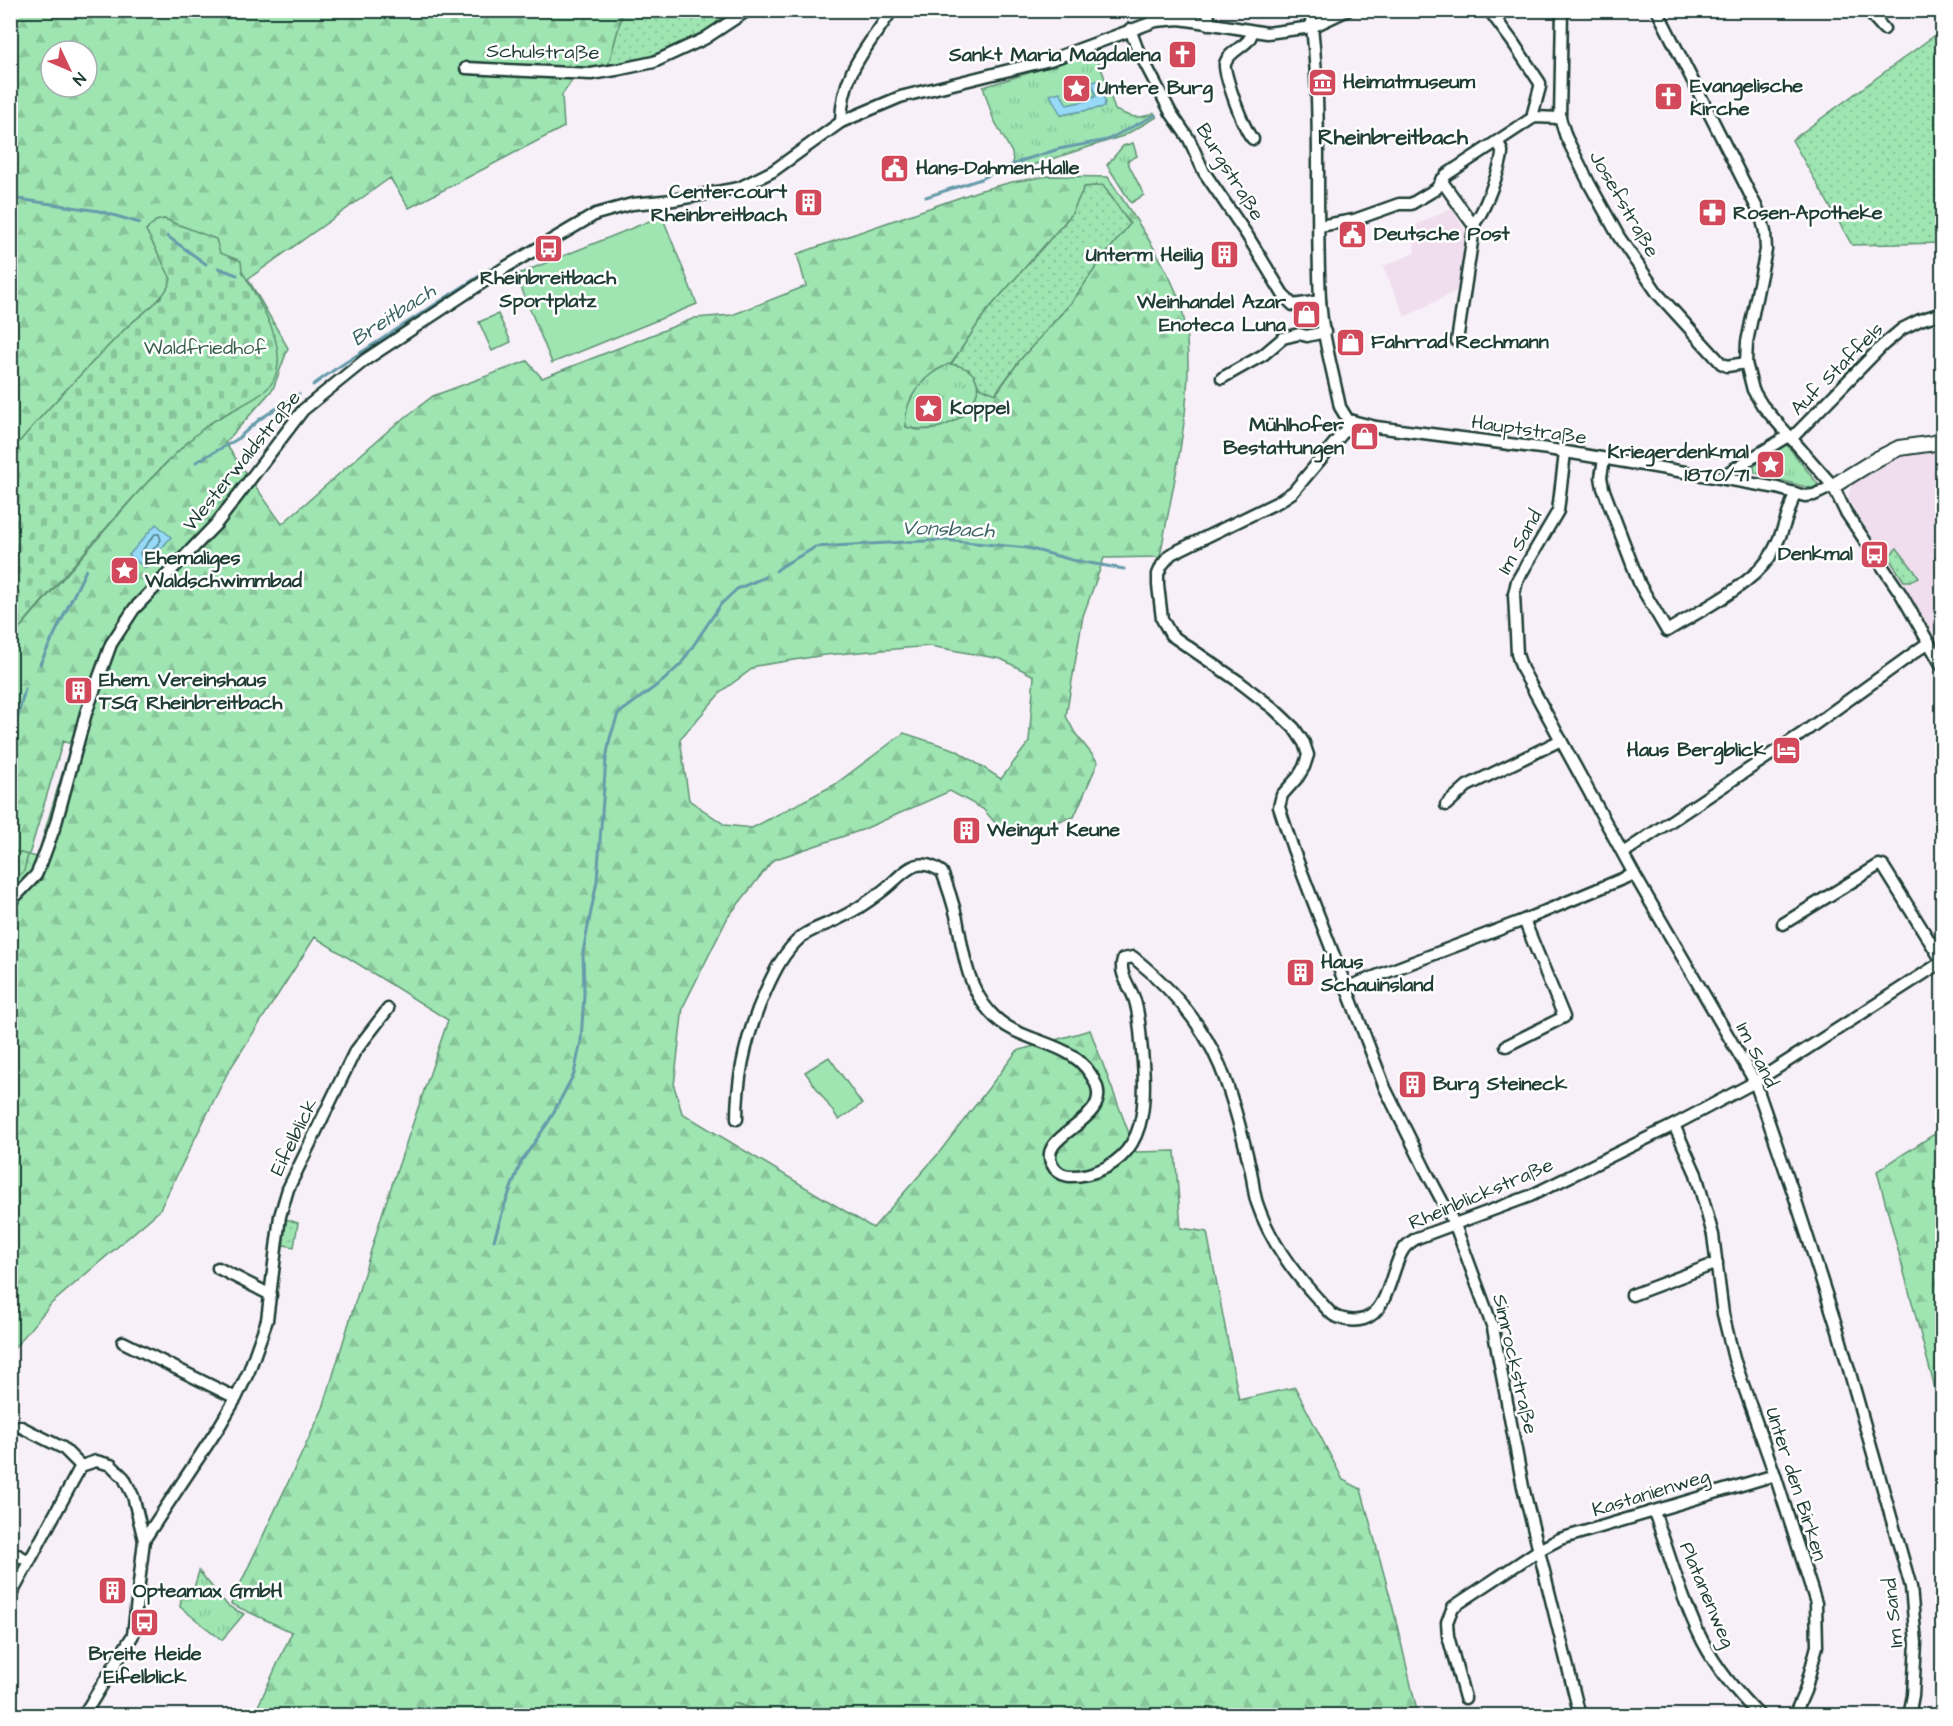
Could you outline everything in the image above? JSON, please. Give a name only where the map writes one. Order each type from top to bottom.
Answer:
[{"type":"street","name":"Schulstraße","points":[[466,68],[591,74],[616,70],[654,62],[704,39],[748,10]]},
{"type":"street","points":[[841,122],[841,102],[847,81],[861,52],[892,10]]},
{"type":"street","points":[[1208,24],[1209,10]]},
{"type":"street","points":[[1310,10],[1318,116],[1320,301],[1340,407],[1348,420],[1353,421]]},
{"type":"street","name":"Westerwaldstraße","points":[[10,902],[36,875],[41,864],[56,823],[86,713],[111,644],[134,609],[217,523],[303,410],[321,393],[365,360],[506,267],[597,214],[632,204],[673,200],[739,188],[773,171],[841,122],[900,97],[1050,60],[1130,30],[1154,16],[1252,32],[1280,32],[1312,27],[1348,10]]},
{"type":"street","points":[[1489,10],[1540,83],[1534,117]]},
{"type":"street","name":"Josefstraße","points":[[1562,10],[1560,118],[1566,137],[1590,185],[1619,237],[1658,294],[1721,363],[1727,366],[1746,363]]},
{"type":"street","points":[[1657,10],[1761,216],[1766,250],[1747,342],[1746,363],[1753,390],[1762,405],[1833,486],[1850,519],[1889,575],[1942,666]]},
{"type":"street","points":[[1867,10],[1884,29]]},
{"type":"street","name":"Burgstraße","points":[[1130,30],[1137,48],[1189,139],[1204,172],[1247,235],[1287,300],[1293,306],[1320,301]]},
{"type":"street","points":[[1252,32],[1250,40],[1228,58],[1225,67],[1239,114],[1249,136],[1253,139]]},
{"type":"street","points":[[1318,226],[1354,220],[1399,204],[1411,204],[1436,189],[1446,175],[1534,117],[1560,118]]},
{"type":"street","points":[[1457,341],[1475,222],[1484,210],[1495,177],[1502,152],[1498,142]]},
{"type":"street","points":[[1441,180],[1464,215],[1471,222],[1475,222]]},
{"type":"street","name":"Auf Staffels","points":[[1726,478],[1729,472],[1790,437],[1902,329],[1920,320],[1942,314]]},
{"type":"street","points":[[1222,378],[1263,355],[1283,339],[1299,334],[1307,336],[1325,332]]},
{"type":"street","name":"Hauptstraße","points":[[1353,421],[1376,427],[1442,434],[1726,478],[1805,496],[1814,495],[1833,486]]},
{"type":"street","name":"Simrockstraße","points":[[1353,421],[1293,492],[1278,502],[1171,554],[1158,574],[1162,619],[1171,635],[1273,708],[1294,728],[1304,743],[1308,755],[1298,777],[1284,793],[1279,807],[1385,1088],[1455,1225],[1493,1328],[1523,1487],[1580,1716]]},
{"type":"street","points":[[1833,486],[1899,448],[1942,442]]},
{"type":"street","name":"Im Sand","points":[[1565,453],[1558,511],[1516,581],[1514,594],[1517,654],[1522,669],[1634,874],[1755,1083],[1838,1331],[1911,1587],[1916,1643],[1913,1695],[1909,1716]]},
{"type":"street","points":[[1604,459],[1601,477],[1603,488],[1626,552],[1640,585],[1667,631],[1741,585],[1757,572],[1769,557],[1795,493]]},
{"type":"street","points":[[1623,854],[1800,735],[1929,642]]},
{"type":"street","points":[[1446,805],[1467,786],[1561,740]]},
{"type":"street","name":"Rheinblickstraße","points":[[737,1119],[739,1073],[753,1020],[787,950],[803,935],[840,918],[880,893],[917,863],[926,863],[942,872],[948,886],[957,920],[961,949],[979,1000],[994,1017],[1010,1029],[1073,1054],[1086,1067],[1097,1086],[1098,1100],[1092,1112],[1056,1143],[1050,1152],[1051,1162],[1062,1174],[1072,1177],[1102,1170],[1128,1150],[1139,1130],[1144,1108],[1145,1082],[1139,1023],[1136,1003],[1122,975],[1120,965],[1122,959],[1133,957],[1178,999],[1208,1043],[1232,1098],[1251,1168],[1257,1202],[1295,1274],[1334,1316],[1349,1320],[1365,1319],[1378,1309],[1404,1247],[1417,1238],[1530,1196],[1755,1083],[1942,962]]},
{"type":"street","points":[[1783,924],[1879,865],[1883,866],[1942,962]]},
{"type":"street","points":[[1345,987],[1524,920],[1634,874]]},
{"type":"street","points":[[1506,1046],[1564,1017],[1524,920]]},
{"type":"street","name":"Eifelblick","points":[[144,1540],[236,1398],[249,1371],[267,1320],[280,1216],[288,1189],[354,1053],[388,1009]]},
{"type":"street","name":"Unter den Birken","points":[[1674,1125],[1696,1174],[1713,1235],[1723,1314],[1734,1359],[1775,1475],[1816,1604],[1817,1646],[1805,1691],[1794,1716]]},
{"type":"street","points":[[1632,1294],[1717,1263]]},
{"type":"street","points":[[218,1268],[271,1295]]},
{"type":"street","points":[[123,1342],[236,1398]]},
{"type":"street","points":[[19,1426],[63,1448],[81,1466]]},
{"type":"street","points":[[10,1597],[81,1466],[96,1461],[111,1465],[124,1478],[133,1496],[144,1540],[133,1635],[83,1716]]},
{"type":"street","name":"Kastanienweg","points":[[1539,1550],[1560,1539],[1775,1475]]},
{"type":"street","name":"Platanenweg","points":[[1654,1512],[1687,1605],[1704,1644],[1739,1694],[1760,1716]]},
{"type":"street","points":[[1465,1698],[1448,1636],[1447,1622],[1453,1607],[1539,1550]]},
{"type":"street","points":[[10,1551],[29,1560]]},
{"type":"shaded area","points":[[1452,208],[1468,237],[1458,290],[1405,317],[1383,266],[1415,253],[1413,226]]},
{"type":"shaded area","points":[[1942,448],[1942,648],[1848,500],[1851,484],[1884,461],[1910,452]]},
{"type":"green space","points":[[11,11],[623,11],[608,66],[578,72],[562,95],[564,127],[409,208],[390,178],[248,279],[288,348],[273,389],[225,443],[282,524],[390,429],[433,396],[527,361],[542,378],[695,318],[732,315],[806,286],[797,254],[978,191],[1049,176],[1108,177],[1152,245],[1174,287],[1183,316],[1188,348],[1188,384],[1179,457],[1160,557],[1104,558],[1083,616],[1066,716],[1075,733],[1098,762],[1074,817],[1006,835],[983,809],[950,791],[862,830],[773,860],[728,917],[683,1007],[674,1086],[682,1113],[873,1228],[938,1154],[1017,1051],[1090,1030],[1136,1152],[1175,1151],[1181,1228],[1207,1232],[1239,1400],[1295,1387],[1343,1480],[1361,1489],[1392,1604],[1418,1715],[774,1716],[734,1703],[721,1716],[254,1715],[292,1632],[231,1604],[323,1408],[383,1211],[448,1020],[315,937],[228,1072],[159,1211],[51,1304],[11,1352],[11,638],[140,490],[191,438],[212,421],[260,394],[259,303],[242,271],[220,253],[164,219],[156,221],[146,230],[172,279],[169,287],[158,300],[125,329],[38,420],[11,452]],"holes":[[[1103,185],[1130,224],[1072,302],[1020,360],[996,394],[979,387],[976,380],[978,387],[932,429],[917,430],[906,427],[967,370],[951,364],[985,313],[1071,215],[1084,187]],[[930,646],[1001,659],[1034,676],[1029,742],[1001,779],[956,750],[904,733],[834,785],[752,828],[725,825],[689,800],[680,739],[722,691],[756,666],[825,655]],[[63,741],[71,744],[37,857],[29,855]]]},
{"type":"green space","points":[[623,11],[740,11],[723,23],[649,57],[608,66]]},
{"type":"green space","points":[[1942,30],[1942,243],[1852,245],[1792,140]]},
{"type":"green space","points":[[1093,50],[1115,110],[1134,117],[1154,113],[1157,117],[1123,136],[1014,171],[1012,153],[993,118],[983,87],[1065,62]],"holes":[[[1093,85],[1104,107],[1061,115],[1060,92],[1067,105],[1087,101],[1096,96]]]},
{"type":"green space","points":[[1133,143],[1137,156],[1127,161],[1144,195],[1131,203],[1107,165],[1123,146]]},
{"type":"green space","points":[[1103,185],[1130,224],[1072,302],[1020,360],[995,394],[978,387],[975,377],[951,364],[985,313],[1071,215],[1084,187]]},
{"type":"green space","points":[[662,216],[697,304],[552,363],[516,275]]},
{"type":"green space","name":"Waldfriedhof","points":[[164,219],[216,239],[220,253],[241,261],[242,271],[264,310],[275,339],[278,354],[273,381],[261,394],[205,427],[166,463],[141,488],[11,638],[11,452],[81,374],[125,329],[164,294],[171,279],[146,230],[156,221]]},
{"type":"green space","points":[[498,314],[511,342],[492,351],[479,322]]},
{"type":"green space","points":[[949,364],[967,369],[976,379],[977,391],[972,404],[962,416],[946,425],[927,429],[906,427],[908,407],[917,389],[931,374]]},
{"type":"green space","points":[[1786,444],[1818,484],[1813,489],[1755,473],[1754,466]]},
{"type":"green space","points":[[1897,548],[1919,577],[1912,581],[1904,581],[1888,557]]},
{"type":"green space","points":[[11,850],[28,855],[24,871],[11,885]]},
{"type":"green space","points":[[829,1057],[862,1104],[839,1120],[805,1072]]},
{"type":"green space","points":[[1939,1131],[1942,1137],[1942,1415],[1877,1171]]},
{"type":"green space","points":[[286,1219],[298,1223],[294,1247],[283,1245]]},
{"type":"green space","points":[[199,1571],[228,1606],[244,1614],[222,1640],[180,1607],[182,1593],[194,1588]]},
{"type":"green space","points":[[734,1703],[774,1715],[721,1715]]},
{"type":"water","points":[[1099,80],[1105,102],[1104,107],[1061,115],[1050,95],[1060,92],[1067,105],[1086,101],[1096,96],[1093,85],[1090,83]]},
{"type":"water","points":[[156,524],[171,537],[145,568],[129,555]]},
{"type":"waterway","name":"Breitbach","points":[[926,197],[981,179],[1024,160],[1059,149],[1107,140],[1155,115]]},
{"type":"waterway","points":[[10,197],[99,211],[140,223]]},
{"type":"waterway","points":[[167,236],[206,264]]},
{"type":"waterway","points":[[218,268],[237,275]]},
{"type":"waterway","name":"Breitbach","points":[[313,385],[490,269]]},
{"type":"waterway","name":"Breitbach","points":[[196,462],[236,440],[260,419],[299,394]]},
{"type":"waterway","name":"Vonsbach","points":[[776,571],[815,547],[943,540],[1028,548],[1072,560],[1124,569]]},
{"type":"waterway","name":"Breitbach","points":[[40,664],[86,570]]},
{"type":"waterway","points":[[494,1240],[521,1162],[549,1121],[574,1074],[581,1041],[584,994],[583,952],[597,881],[606,759],[618,714],[664,680],[681,664],[721,604],[737,589],[765,577]]},
{"type":"waterway","name":"Breitbach","points":[[10,789],[17,764],[11,742],[25,689]]},
{"type":"place","name":"Sankt Maria Magdalena","points":[[1182,55]]},
{"type":"place","name":"Heimatmuseum","points":[[1322,82]]},
{"type":"place","name":"Untere Burg","points":[[1076,88]]},
{"type":"place","name":"Evangelische Kirche","points":[[1669,97]]},
{"type":"place","name":"Hans-Dahmen-Halle","points":[[895,168]]},
{"type":"place","name":"Centercourt Rheinbreitbach","points":[[808,203]]},
{"type":"place","name":"Rosen-Apotheke","points":[[1712,213]]},
{"type":"place","name":"Deutsche Post","points":[[1353,234]]},
{"type":"place","name":"Rheinbreitbach Sportplatz","points":[[548,248]]},
{"type":"place","name":"Unterm Heilig","points":[[1224,255]]},
{"type":"place","name":"Weinhandel Azar Enoteca Luna","points":[[1307,314]]},
{"type":"place","name":"Fahrrad Rechmann","points":[[1350,342]]},
{"type":"place","name":"Koppel","points":[[929,408]]},
{"type":"place","name":"Mühlhofer Bestattungen","points":[[1365,437]]},
{"type":"place","name":"Kriegerdenkmal 1870/71","points":[[1770,464]]},
{"type":"place","name":"Denkmal","points":[[1874,554]]},
{"type":"place","name":"Ehemaliges Waldschwimmbad","points":[[124,570]]},
{"type":"place","name":"Ehem. Vereinshaus TSG Rheinbreitbach","points":[[78,691]]},
{"type":"place","name":"Haus Bergblick","points":[[1787,750]]},
{"type":"place","name":"Weingut Keune","points":[[966,830]]},
{"type":"place","name":"Haus Schauinsland","points":[[1300,973]]},
{"type":"place","name":"Burg Steineck","points":[[1412,1084]]},
{"type":"place","name":"Opteamax GmbH","points":[[112,1591]]},
{"type":"place","name":"Breite Heide Eifelblick","points":[[145,1623]]},
{"type":"district","name":"Rheinbreitbach","points":[[1393,137]]}]
